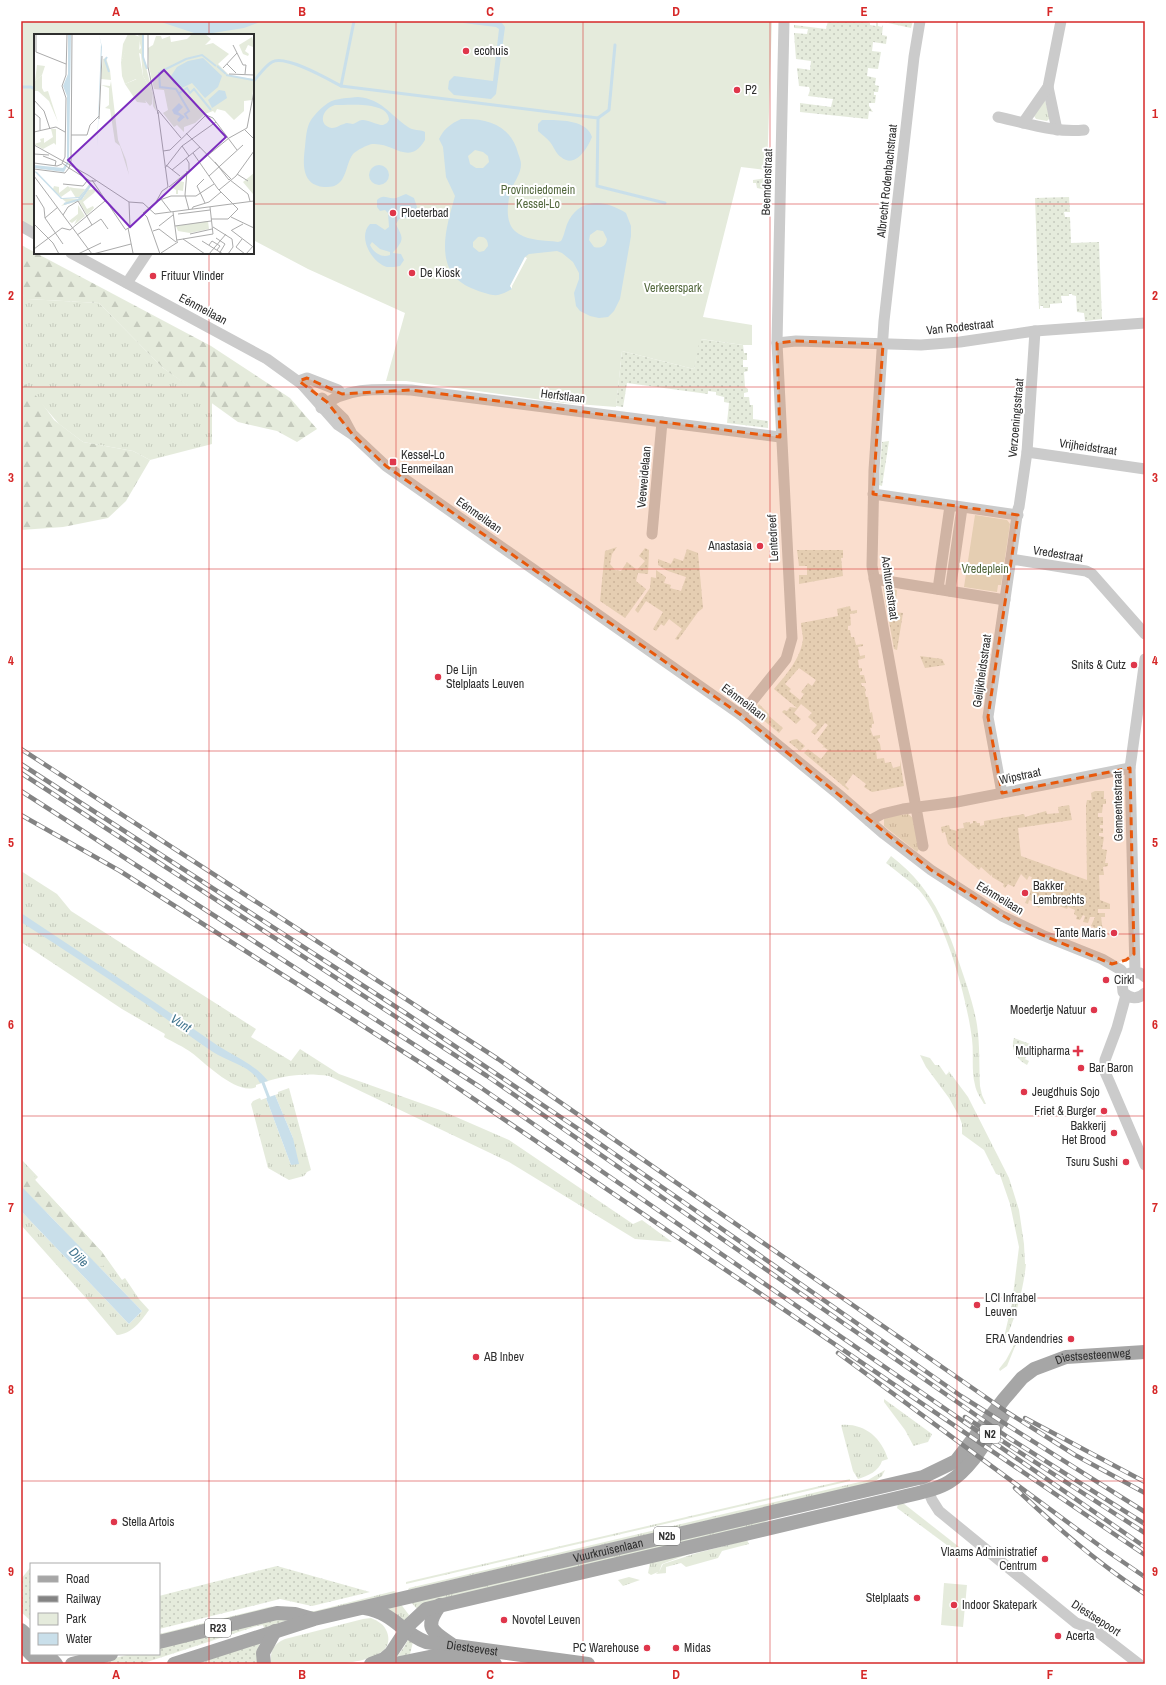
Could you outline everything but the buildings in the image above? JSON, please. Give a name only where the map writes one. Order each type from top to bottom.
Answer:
[{"type":"main road","name":"Diestsesteenweg","points":[[923,1477],[956,1461],[1017,1384],[1028,1373],[1057,1359],[1075,1355],[1145,1352]]},
{"type":"main road","name":"Diestsesteenweg","points":[[928,1490],[950,1482],[967,1467],[1013,1400],[1042,1366]]},
{"type":"main road","name":"Vuurkruisenlaan","points":[[362,1607],[923,1477]]},
{"type":"main road","name":"Vuurkruisenlaan","points":[[406,1630],[418,1615],[426,1609],[440,1605],[685,1549],[928,1490]]},
{"type":"main road","points":[[440,1605],[430,1622],[431,1625],[436,1634],[455,1647]]},
{"type":"main road","name":"Diestsevest","points":[[362,1607],[376,1610],[395,1620],[417,1639],[426,1642],[588,1664]]},
{"type":"main road","name":"R23","points":[[174,1664],[314,1619],[362,1607]]},
{"type":"main road","name":"R23","points":[[160,1642],[277,1613],[295,1614],[314,1619]]},
{"type":"main road","points":[[372,1664],[384,1659],[393,1658],[392,1632],[387,1616]]},
{"type":"main road","points":[[21,1630],[30,1638]]},
{"type":"main road","name":"N2b","points":[[393,1658],[406,1630]]},
{"type":"main road","points":[[264,1664],[263,1653],[275,1631]]},
{"type":"main road","points":[[21,1644],[30,1653]]},
{"type":"main road","points":[[32,1655],[41,1664]]},
{"type":"main road","points":[[48,1655],[56,1664]]},
{"type":"main road","points":[[72,1664],[107,1655]]},
{"type":"main road","name":"Diestsevest","points":[[393,1658],[434,1656],[495,1664]]},
{"type":"street","name":"Beemdenstraat","points":[[777,343],[784,21]]},
{"type":"street","name":"Albrecht Rodenbachstraat","points":[[883,344],[904,142],[916,42],[920,21]]},
{"type":"street","points":[[1023,122],[1048,87],[1062,21]]},
{"type":"street","points":[[1048,87],[1057,130]]},
{"type":"street","points":[[998,117],[1057,130],[1084,130]]},
{"type":"street","points":[[21,226],[34,233]]},
{"type":"street","name":"Eénmeilaan","points":[[73,254],[267,359],[298,381],[324,405],[344,419],[353,436],[386,466],[741,715],[869,821],[931,870],[1002,916],[1135,975]]},
{"type":"street","points":[[127,283],[146,254]]},
{"type":"street","name":"Van Rodestraat","points":[[777,343],[796,341],[883,344],[960,342],[1036,331],[1145,323]]},
{"type":"street","name":"Verzoeningsstraat","points":[[1018,510],[1027,452],[1036,331]]},
{"type":"street","name":"Lentedreef","points":[[741,715],[786,659],[791,643],[780,438],[777,343]]},
{"type":"street","name":"Achturenstraat","points":[[883,344],[873,494],[872,566],[915,808]]},
{"type":"street","points":[[298,381],[307,378],[338,390],[342,394]]},
{"type":"street","name":"Herfstlaan","points":[[324,405],[342,394],[374,390],[411,390],[780,438]]},
{"type":"street","name":"Veeweidelaan","points":[[652,534],[662,422]]},
{"type":"street","name":"Vrijheidstraat","points":[[1027,452],[1145,469]]},
{"type":"street","points":[[873,494],[962,508],[1018,510],[1005,600],[874,579]]},
{"type":"street","points":[[938,589],[950,506]]},
{"type":"street","points":[[950,591],[962,508]]},
{"type":"street","name":"Vredestraat","points":[[1011,559],[1086,571],[1092,574],[1145,634]]},
{"type":"street","name":"Gelijkheidsstraat","points":[[1002,793],[988,716],[1005,600]]},
{"type":"street","name":"Gemeentestraat","points":[[1130,997],[1123,992],[1122,982],[1135,975],[1130,768],[1145,661]]},
{"type":"street","name":"Wipstraat","points":[[869,821],[882,814],[1002,793],[1130,768]]},
{"type":"street","points":[[915,808],[923,846]]},
{"type":"street","points":[[1112,964],[1126,960],[1134,954]]},
{"type":"street","points":[[1145,993],[1141,997],[1130,997],[1105,1060],[1105,1072],[1145,1165]]},
{"type":"street","name":"Diestsepoort","points":[[923,1477],[939,1511],[1076,1623],[1095,1630],[1139,1664]]},
{"type":"highlighted area","points":[[796,341],[883,344],[873,494],[1018,515],[988,717],[1002,793],[1130,768],[1134,954],[1126,960],[1112,964],[1018,925],[931,870],[741,715],[386,466],[353,435],[327,402],[299,381],[307,378],[342,394],[411,390],[780,437],[777,343]]},
{"type":"green space","name":"Provinciedomein Kessel-Lo","points":[[21,21],[772,21],[767,170],[741,167],[703,317],[752,325],[752,345],[701,339],[694,369],[622,351],[616,407],[564,403],[406,381],[386,381],[405,313],[308,269],[255,241],[254,239],[254,34],[34,34],[34,228],[21,221]]},
{"type":"green space","points":[[828,21],[862,21],[876,26],[876,22],[878,23],[878,26],[882,27],[883,25],[882,35],[887,36],[886,44],[873,42],[872,51],[881,52],[878,69],[868,68],[867,76],[876,78],[875,85],[879,86],[878,92],[874,92],[874,95],[876,95],[875,103],[869,103],[869,106],[873,112],[869,111],[868,119],[800,112],[800,103],[831,107],[833,99],[808,96],[810,90],[809,87],[799,86],[797,68],[810,70],[811,61],[796,59],[794,33],[807,34],[808,29],[794,28],[794,25],[826,29]]},
{"type":"green space","points":[[879,21],[913,21],[911,28]]},
{"type":"green space","points":[[1045,100],[1050,118],[1047,121],[1036,119],[1034,116]]},
{"type":"green space","points":[[767,178],[767,190],[757,188],[756,183],[753,183],[753,180]]},
{"type":"green space","points":[[1069,197],[1070,212],[1064,212],[1065,217],[1070,217],[1071,243],[1099,242],[1102,319],[1085,321],[1084,313],[1077,312],[1076,296],[1072,294],[1069,294],[1069,296],[1061,296],[1062,303],[1050,304],[1050,308],[1043,308],[1043,306],[1040,306],[1039,309],[1035,198]]},
{"type":"green space","points":[[21,245],[34,252],[34,254],[38,254],[211,346],[290,398],[317,429],[297,442],[277,431],[238,422],[163,368],[99,303],[27,299],[21,293]]},
{"type":"green space","points":[[21,293],[28,299],[99,303],[163,368],[212,402],[212,444],[150,460],[133,451],[83,442],[59,424],[21,380]]},
{"type":"green space","points":[[700,339],[743,345],[744,353],[747,353],[747,360],[743,360],[743,367],[748,367],[748,371],[744,372],[745,387],[748,389],[748,392],[744,393],[744,397],[749,397],[750,405],[753,405],[753,419],[768,421],[768,428],[727,423],[729,403],[724,402],[724,397],[716,395],[716,392],[708,391],[708,394],[627,383],[623,407],[616,406],[622,351],[694,369]]},
{"type":"green space","points":[[21,380],[39,399],[54,420],[83,442],[133,451],[150,460],[126,501],[108,518],[63,527],[21,530]]},
{"type":"green space","points":[[889,441],[882,486],[879,485],[882,442]]},
{"type":"green space","name":"Vredeplein","points":[[975,515],[1007,520],[1010,524],[1001,585],[998,585],[997,592],[964,587]]},
{"type":"green space","points":[[617,547],[612,554],[610,564],[615,570],[621,571],[627,562],[637,570],[645,561],[639,556],[645,548],[649,550],[648,574],[638,573],[636,581],[646,589],[625,618],[600,601],[605,551]]},
{"type":"green space","points":[[687,549],[698,553],[703,608],[698,612],[678,640],[675,639],[682,629],[669,619],[664,626],[661,624],[656,631],[653,629],[663,612],[646,601],[638,613],[635,610],[650,588],[651,577],[656,578],[656,570],[666,577],[664,583],[671,585],[670,588],[681,591],[686,577],[668,571],[658,565],[658,559],[671,564],[674,558],[683,561]]},
{"type":"green space","points":[[797,550],[843,550],[843,558],[841,558],[843,576],[799,584],[799,575],[807,575],[807,566],[799,566]]},
{"type":"green space","points":[[883,588],[897,590],[895,612],[903,613],[897,650],[894,649]]},
{"type":"green space","points":[[850,606],[851,611],[857,610],[857,613],[850,614],[851,625],[848,626],[848,630],[850,630],[851,637],[854,637],[856,645],[863,644],[863,646],[858,647],[860,656],[865,655],[865,658],[858,660],[859,668],[862,668],[860,675],[864,675],[866,683],[861,683],[866,690],[865,692],[866,697],[868,697],[870,713],[872,712],[874,724],[872,724],[872,728],[870,728],[873,736],[880,735],[880,738],[877,739],[881,750],[876,751],[877,759],[884,758],[885,763],[891,762],[893,768],[900,766],[900,760],[904,786],[872,792],[864,787],[866,784],[853,774],[845,785],[849,789],[848,790],[804,753],[808,749],[821,759],[828,750],[824,747],[822,748],[824,746],[817,740],[828,725],[825,723],[815,735],[811,732],[817,725],[808,717],[812,713],[801,704],[794,713],[801,719],[796,724],[782,712],[784,710],[787,711],[790,707],[797,708],[774,689],[792,666],[802,646],[803,639],[801,623],[838,616],[837,609]],"holes":[[[799,668],[816,680],[812,686],[808,683],[801,692],[804,694],[800,700],[789,691],[791,689],[785,684]]]},
{"type":"green space","points":[[920,656],[942,659],[945,665],[925,668]]},
{"type":"green space","points":[[759,704],[769,714],[769,716],[783,728],[779,733],[756,714],[755,710]]},
{"type":"green space","points":[[797,739],[805,746],[800,751],[789,742]]},
{"type":"green space","points":[[1095,791],[1104,791],[1104,799],[1106,799],[1106,804],[1103,804],[1102,813],[1098,813],[1098,817],[1103,817],[1103,825],[1100,825],[1100,828],[1103,828],[1103,833],[1099,833],[1099,836],[1104,837],[1102,849],[1107,850],[1105,863],[1108,863],[1108,866],[1103,867],[1104,875],[1099,875],[1100,900],[1110,904],[1110,909],[1098,909],[1098,913],[1105,913],[1105,917],[1101,917],[1103,932],[1098,933],[1093,930],[1094,927],[1091,926],[1095,917],[1090,917],[1088,923],[1083,922],[1085,916],[1083,915],[1080,920],[1076,919],[1077,916],[1074,914],[1075,910],[1068,907],[1067,909],[1043,900],[1039,908],[1036,906],[1039,898],[1036,896],[1034,902],[1029,900],[1028,904],[1025,903],[1035,881],[1031,879],[1032,877],[1029,876],[1027,880],[1021,874],[1014,887],[1008,884],[1005,888],[1003,886],[1004,884],[992,877],[992,874],[991,876],[981,867],[979,870],[948,844],[945,832],[942,833],[941,827],[949,825],[950,829],[957,831],[957,829],[964,828],[963,823],[970,822],[970,824],[973,823],[973,821],[976,821],[977,823],[980,823],[980,826],[984,825],[984,821],[1024,814],[1025,817],[1046,811],[1047,814],[1059,813],[1058,807],[1069,805],[1072,820],[1018,828],[1021,856],[1087,880],[1086,805],[1087,800],[1092,800],[1091,793]]},
{"type":"green space","points":[[908,814],[913,818],[919,849],[917,852],[884,826],[884,819],[888,816]]},
{"type":"green space","points":[[891,856],[920,884],[931,899],[948,931],[973,1006],[979,1040],[980,1086],[986,1104],[984,1104],[977,1093],[973,1074],[973,1045],[969,1022],[960,982],[946,940],[929,903],[919,890],[886,863]]},
{"type":"green space","points":[[21,871],[57,894],[71,911],[256,1029],[251,1037],[291,1061],[300,1049],[339,1074],[440,1110],[509,1140],[633,1224],[642,1220],[672,1242],[635,1239],[509,1162],[329,1076],[310,1074],[283,1077],[256,1085],[256,1087],[249,1089],[231,1083],[213,1071],[189,1051],[164,1037],[165,1034],[122,1009],[21,942]]},
{"type":"green space","points":[[1014,1038],[1030,1044],[1025,1059],[1029,1061],[1027,1065],[1023,1063],[1015,1054],[1013,1046]]},
{"type":"green space","points":[[920,1055],[930,1058],[935,1065],[939,1065],[946,1075],[949,1072],[948,1070],[968,1097],[1009,1178],[1019,1210],[1026,1264],[1018,1306],[1011,1327],[1002,1346],[1012,1303],[1019,1247],[1010,1204],[1000,1175],[996,1174],[984,1150],[962,1134],[962,1124],[959,1116],[949,1098],[926,1067]]},
{"type":"green space","points":[[289,1088],[311,1170],[304,1176],[289,1180],[268,1168],[251,1104],[253,1101],[260,1098],[261,1100],[266,1098],[291,1165],[293,1138],[275,1095],[278,1094],[278,1092]]},
{"type":"green space","points":[[22,1160],[38,1177],[35,1180],[102,1252],[122,1280],[125,1278],[139,1299],[149,1310],[132,1330],[117,1335],[21,1225],[21,1211],[129,1324],[142,1311],[21,1186]]},
{"type":"green space","points":[[27,1174],[35,1174],[35,1180],[102,1252],[110,1264],[99,1267],[62,1229],[59,1219],[46,1212],[22,1188]]},
{"type":"green space","points":[[1016,1344],[1007,1366],[1000,1371],[999,1369]]},
{"type":"green space","points":[[884,1399],[932,1434],[928,1442],[913,1446],[905,1430],[884,1402]]},
{"type":"green space","points":[[841,1425],[857,1426],[870,1433],[881,1444],[888,1459],[882,1461],[881,1465],[873,1473],[858,1479],[853,1471]]},
{"type":"green space","points":[[885,1470],[882,1476],[874,1482],[408,1590],[409,1588],[868,1480]]},
{"type":"green space","points":[[850,1479],[850,1481],[406,1584],[406,1582]]},
{"type":"green space","points":[[903,1503],[963,1550],[959,1554],[897,1508],[898,1504]]},
{"type":"green space","points":[[770,1519],[762,1524],[417,1609],[410,1601]]},
{"type":"green space","points":[[747,1540],[749,1544],[722,1551],[718,1558],[686,1567],[681,1563],[666,1567],[666,1573],[656,1574],[658,1572],[651,1575],[648,1573],[650,1563],[697,1551],[662,1564],[659,1572],[663,1564],[697,1553]]},
{"type":"green space","points":[[277,1566],[370,1592],[312,1606],[280,1599],[160,1629],[160,1596]]},
{"type":"green space","points":[[30,1568],[30,1620],[21,1612],[21,1579]]},
{"type":"green space","points":[[629,1577],[640,1580],[623,1586],[618,1580]]},
{"type":"green space","name":"Indoor Skatepark","points":[[944,1583],[967,1585],[963,1627],[941,1625]]},
{"type":"green space","points":[[394,1591],[397,1593],[316,1613],[160,1637],[160,1634],[269,1607],[315,1611]]},
{"type":"green space","points":[[400,1603],[409,1615],[404,1622],[388,1609]]},
{"type":"green space","points":[[371,1618],[380,1623],[387,1632],[387,1645],[378,1654],[362,1660],[342,1663],[320,1665],[271,1664],[273,1648],[285,1639]]},
{"type":"green space","points":[[276,1619],[288,1620],[264,1628],[263,1625],[257,1626],[141,1664],[90,1664],[127,1655],[160,1655],[160,1647]]},
{"type":"green space","points":[[408,1640],[413,1642],[410,1654],[397,1657],[404,1647]]},
{"type":"green space","points":[[260,1642],[257,1653],[257,1664],[192,1664]]},
{"type":"water","points":[[158,21],[263,21],[244,28],[197,34]]},
{"type":"water","points":[[447,21],[497,21],[502,23],[505,27],[496,94],[491,99],[454,95],[448,89],[449,81],[454,76],[493,81],[499,29],[496,27]]},
{"type":"water","points":[[358,97],[366,98],[379,104],[410,128],[425,132],[425,140],[419,148],[413,152],[407,153],[380,144],[367,145],[353,154],[341,181],[332,187],[316,185],[307,178],[304,166],[304,153],[309,123],[323,106],[331,101]],"holes":[[[335,105],[367,105],[376,107],[383,110],[387,114],[389,120],[383,125],[360,120],[353,124],[345,123],[334,128],[328,127],[323,121],[323,117],[327,110]]]},
{"type":"water","points":[[461,119],[480,120],[497,125],[510,136],[515,143],[521,168],[511,190],[508,202],[508,214],[511,226],[519,234],[533,239],[558,242],[561,241],[569,220],[574,213],[587,204],[603,203],[626,213],[631,226],[631,236],[620,299],[614,311],[608,317],[599,318],[590,316],[580,311],[576,306],[574,293],[579,279],[579,273],[573,262],[557,251],[529,254],[525,257],[510,286],[512,289],[498,295],[488,294],[471,288],[459,280],[451,271],[446,260],[445,248],[448,221],[455,196],[446,177],[443,147],[439,139],[445,130]],"holes":[[[475,150],[483,152],[488,156],[489,162],[483,168],[476,168],[470,164],[468,156]],[[597,230],[603,231],[607,239],[606,243],[601,247],[594,247],[589,240],[590,235]],[[478,237],[482,237],[485,238],[488,246],[484,251],[479,252],[473,247],[473,242]]]},
{"type":"water","points":[[542,120],[563,121],[578,124],[589,131],[592,137],[584,152],[580,156],[571,161],[566,160],[559,156],[549,141],[538,131],[538,124]]},
{"type":"water","points":[[379,165],[386,168],[389,175],[386,182],[379,185],[372,182],[369,175],[372,168]]},
{"type":"water","points":[[406,194],[414,198],[417,207],[413,214],[399,219],[396,224],[401,234],[401,242],[393,253],[401,254],[404,260],[400,266],[387,267],[381,265],[368,249],[365,236],[366,229],[370,224],[376,224],[385,230],[389,227],[388,213],[385,210],[380,211],[377,207],[377,200],[379,198],[397,198]],"holes":[[[372,242],[380,249],[390,252],[390,255],[384,256],[378,254],[370,245]]]},
{"type":"water","points":[[21,913],[218,1046],[248,1064],[262,1074],[268,1081],[260,1083],[246,1068],[219,1056],[146,1004],[21,922]]},
{"type":"water","points":[[275,1095],[293,1138],[299,1164],[291,1165],[266,1098]]},
{"type":"water","name":"Dijle","points":[[21,1186],[142,1311],[129,1324],[21,1211]]},
{"type":"pier","points":[[525,257],[527,258],[512,286],[512,289],[510,286]]},
{"type":"waterway","points":[[341,86],[354,21]]},
{"type":"waterway","points":[[598,118],[609,110],[615,45]]},
{"type":"waterway","points":[[254,81],[267,66],[278,60],[286,61],[306,68],[341,86],[598,118],[597,186],[665,203]]},
{"type":"waterway","points":[[21,87],[34,88]]},
{"type":"waterway","name":"Vunt","points":[[262,1080],[270,1101]]},
{"type":"railway","points":[[21,749],[498,1059],[1007,1412],[1075,1455],[1145,1493]]},
{"type":"railway","points":[[21,764],[407,1014],[586,1134],[961,1396],[1145,1512]]},
{"type":"railway","points":[[21,773],[487,1076],[1009,1438],[1145,1524]]},
{"type":"railway","points":[[21,791],[480,1087],[1145,1547]]},
{"type":"railway","points":[[21,815],[120,871],[424,1065],[1145,1555]]},
{"type":"railway","points":[[838,1353],[1104,1549],[1145,1577]]},
{"type":"railway","points":[[965,1417],[1145,1533]]},
{"type":"railway","points":[[1025,1418],[1145,1482]]},
{"type":"railway","points":[[1015,1488],[1077,1544],[1110,1570],[1145,1594]]},
{"type":"place","name":"ecohuis","points":[[466,51]]},
{"type":"place","name":"P2","points":[[737,90]]},
{"type":"place","name":"Ploeterbad","points":[[393,213]]},
{"type":"place","name":"De Kiosk","points":[[412,273]]},
{"type":"place","name":"Frituur Vlinder","points":[[153,276]]},
{"type":"place","name":"Kessel-Lo Eenmeilaan","points":[[393,462]]},
{"type":"place","name":"Anastasia","points":[[760,546]]},
{"type":"place","name":"Snits & Cutz","points":[[1134,665]]},
{"type":"place","name":"De Lijn Stelplaats Leuven","points":[[438,677]]},
{"type":"place","name":"Bakker Lembrechts","points":[[1025,893]]},
{"type":"place","name":"Tante Maris","points":[[1114,933]]},
{"type":"place","name":"Cirkl","points":[[1106,980]]},
{"type":"place","name":"Moedertje Natuur","points":[[1094,1010]]},
{"type":"place","name":"Multipharma","points":[[1078,1051]]},
{"type":"place","name":"Bar Baron","points":[[1081,1068]]},
{"type":"place","name":"Jeugdhuis Sojo","points":[[1024,1092]]},
{"type":"place","name":"Friet & Burger","points":[[1104,1111]]},
{"type":"place","name":"Bakkerij Het Brood","points":[[1114,1133]]},
{"type":"place","name":"Tsuru Sushi","points":[[1126,1162]]},
{"type":"place","name":"LCI Infrabel Leuven","points":[[977,1305]]},
{"type":"place","name":"ERA Vandendries","points":[[1071,1339]]},
{"type":"place","name":"AB Inbev","points":[[476,1357]]},
{"type":"place","name":"Stella Artois","points":[[114,1522]]},
{"type":"place","name":"Vlaams Administratief Centrum","points":[[1045,1559]]},
{"type":"place","name":"Stelplaats","points":[[917,1598]]},
{"type":"place","name":"Indoor Skatepark","points":[[954,1605]]},
{"type":"place","name":"Novotel Leuven","points":[[504,1620]]},
{"type":"place","name":"Acerta","points":[[1058,1636]]},
{"type":"place","name":"PC Warehouse","points":[[647,1648]]},
{"type":"place","name":"Midas","points":[[676,1648]]},
{"type":"park label","name":"Verkeerspark","points":[[673,288]]}]
